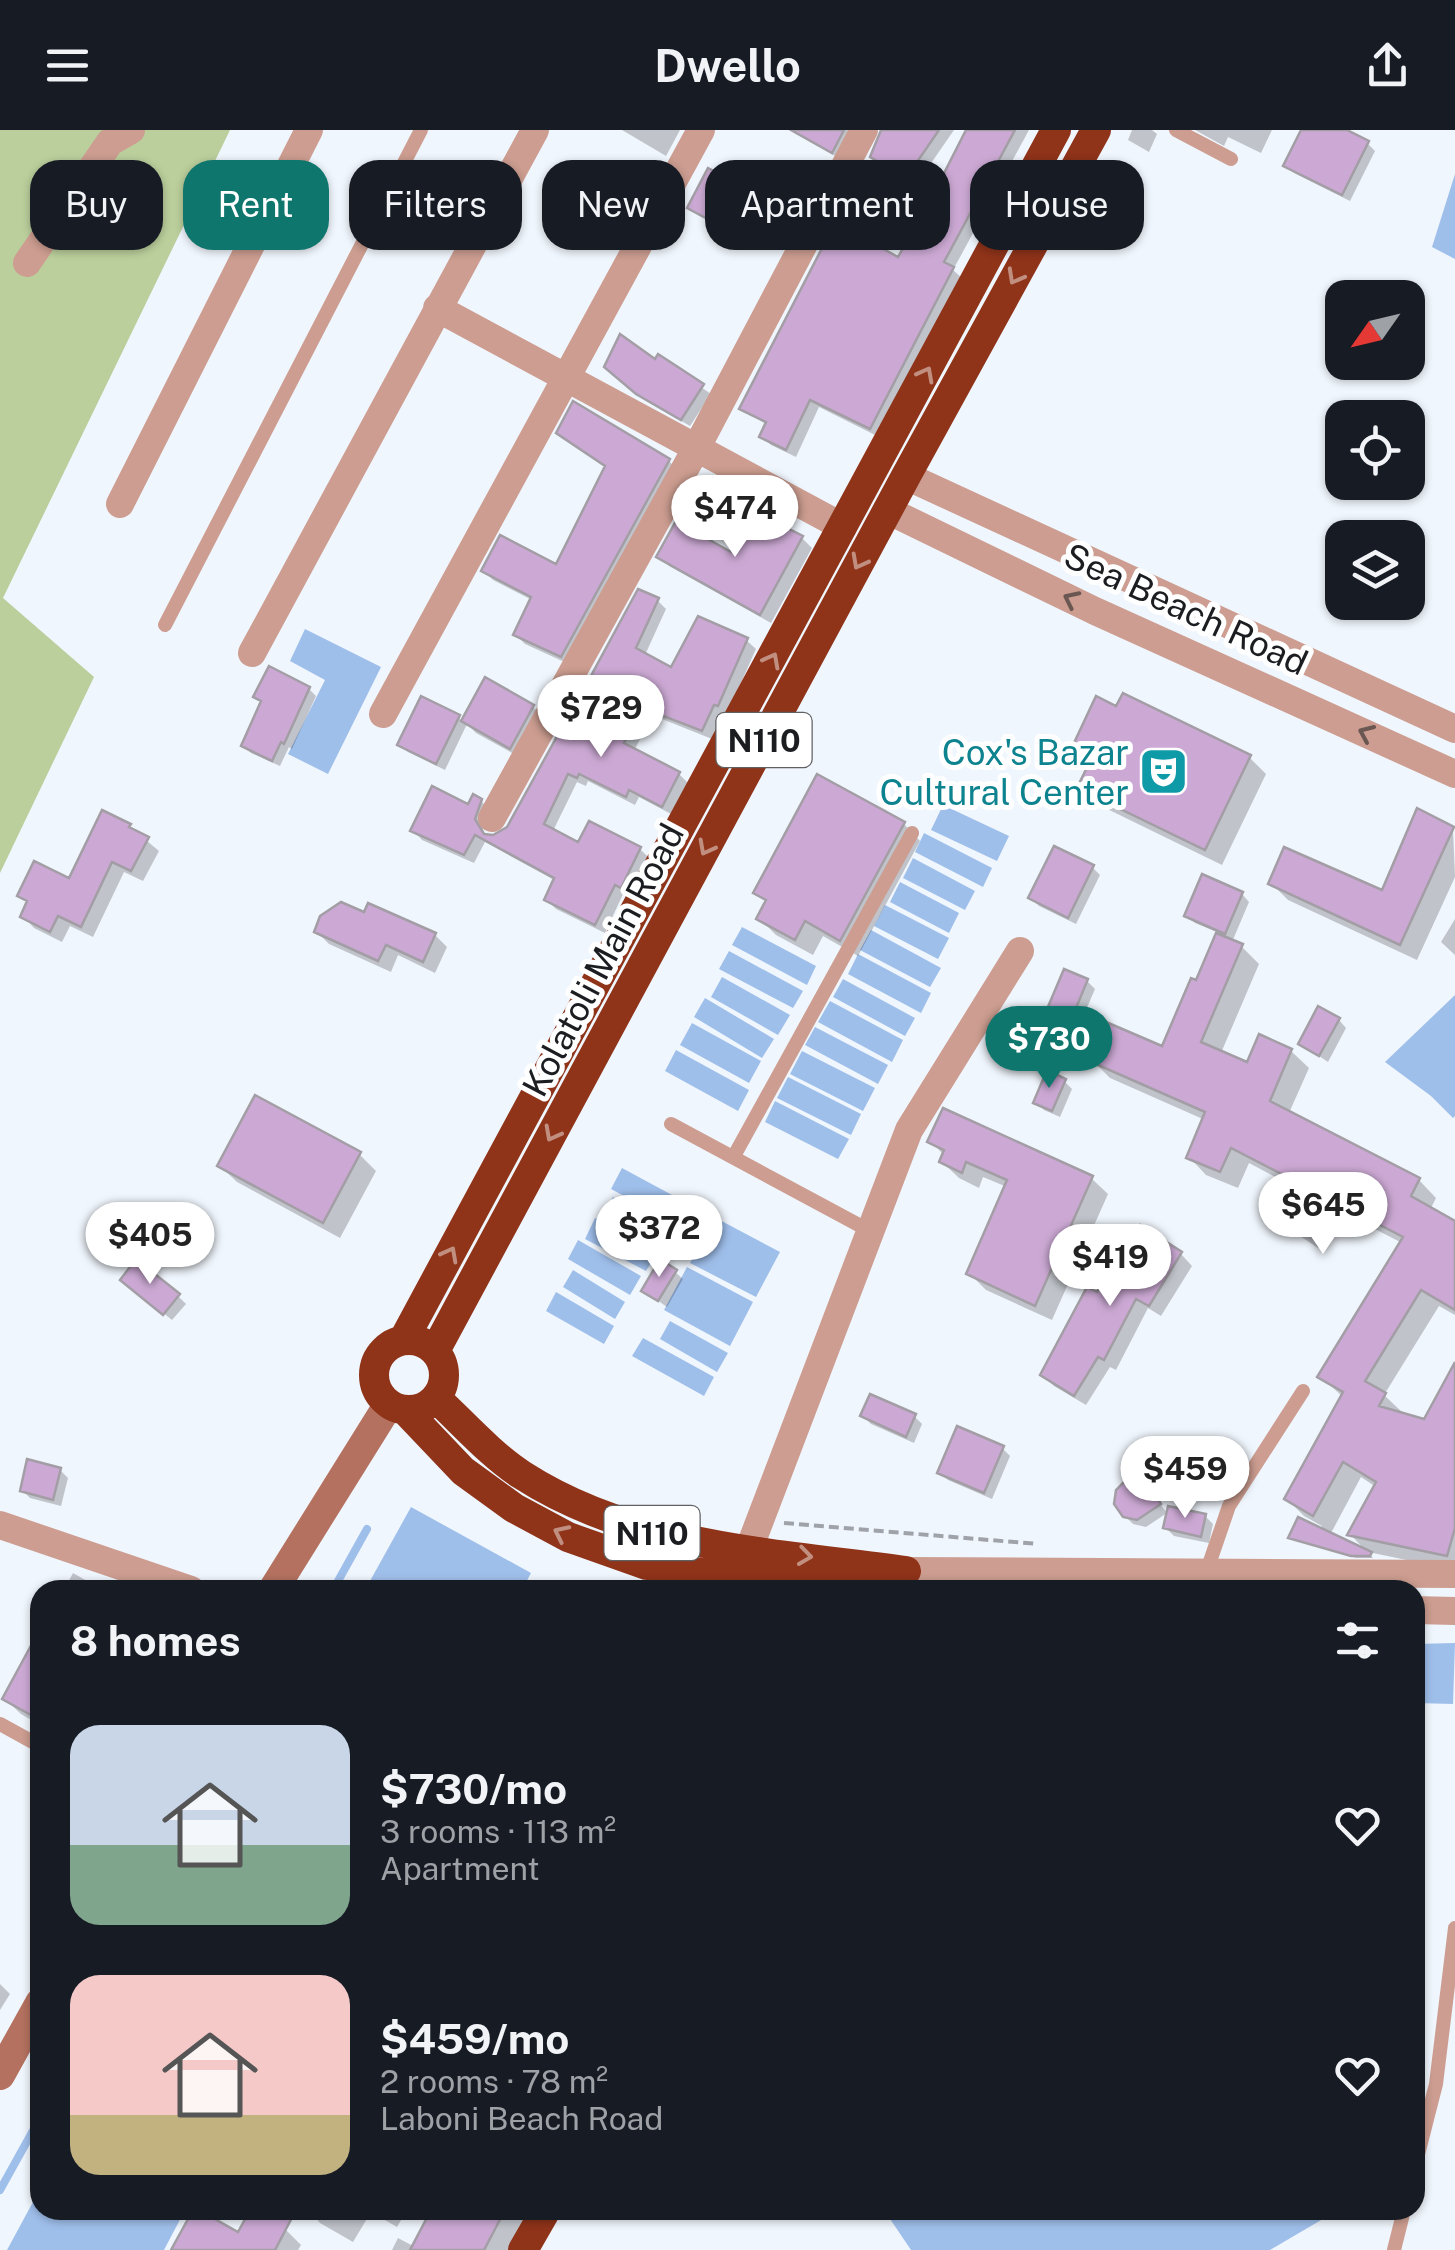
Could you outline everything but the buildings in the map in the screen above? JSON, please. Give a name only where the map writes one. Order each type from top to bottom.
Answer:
[{"type":"highway","name":"Kolatoli Main Road","points":[[404,1340],[1056,130]]},
{"type":"highway","name":"Kolatoli Main Road","points":[[435,1351],[1096,130]]},
{"type":"highway","points":[[571,1031],[599,1047]]},
{"type":"highway","points":[[404,1340],[421,1342],[435,1351],[443,1366],[443,1383],[436,1398],[422,1408],[397,1407],[377,1391],[373,1375],[377,1358],[388,1346],[404,1340]]},
{"type":"highway","name":"N110","points":[[436,1398],[520,1474],[578,1505],[651,1533],[749,1549],[881,1580]]},
{"type":"highway","name":"N110","points":[[397,1407],[463,1472],[514,1508],[584,1543],[647,1565],[789,1580]]},
{"type":"highway","points":[[523,2250],[540,2220]]},
{"type":"street","points":[[27,263],[110,142],[131,130]]},
{"type":"street","points":[[120,504],[310,130]]},
{"type":"street","points":[[252,653],[535,130]]},
{"type":"street","points":[[383,714],[701,130]]},
{"type":"street","points":[[492,818],[697,447],[864,130]]},
{"type":"street","points":[[437,308],[843,527]]},
{"type":"street","name":"Sea Beach Road","points":[[906,476],[1455,728]]},
{"type":"street","name":"Sea Beach Road","points":[[887,510],[1445,769]]},
{"type":"street","points":[[1169,644],[1185,607]]},
{"type":"street","points":[[1445,769],[1455,728]]},
{"type":"street","points":[[749,1549],[909,1130],[1020,951]]},
{"type":"street","points":[[280,1580],[397,1407]]},
{"type":"street","points":[[0,1525],[162,1580]]},
{"type":"street","points":[[1040,1580],[1206,1574],[1455,1574]]},
{"type":"street","points":[[1425,1610],[1455,1611]]},
{"type":"street","points":[[2,2066],[30,2020]]},
{"type":"lane","points":[[164,624],[421,130]]},
{"type":"lane","points":[[1176,130],[1230,160]]},
{"type":"lane","points":[[734,1156],[912,833]]},
{"type":"lane","points":[[670,1124],[870,1231]]},
{"type":"lane","points":[[1206,1574],[1229,1506],[1302,1390]]},
{"type":"lane","points":[[0,1724],[30,1740]]},
{"type":"lane","points":[[1425,2127],[1436,2084],[1455,1928]]},
{"type":"lane","points":[[1394,2250],[1402,2220]]},
{"type":"green space","points":[[0,130],[230,130],[215,160],[183,160],[183,227],[3,598],[94,677],[0,873]]},
{"type":"water","points":[[1455,174],[1455,259],[1432,247]]},
{"type":"water","points":[[305,629],[381,667],[328,774],[288,754],[325,680],[290,661]]},
{"type":"water","points":[[943,805],[1009,836],[997,861],[931,830]]},
{"type":"water","points":[[924,833],[992,868],[983,887],[915,852]]},
{"type":"water","points":[[913,858],[975,891],[965,910],[903,878]]},
{"type":"water","points":[[900,882],[959,913],[949,933],[890,902]]},
{"type":"water","points":[[885,905],[949,938],[938,959],[874,926]]},
{"type":"water","points":[[742,927],[816,966],[807,985],[732,945]]},
{"type":"water","points":[[871,930],[941,968],[930,987],[860,950]]},
{"type":"water","points":[[729,951],[803,991],[793,1008],[719,969]]},
{"type":"water","points":[[858,954],[931,993],[921,1013],[848,974]]},
{"type":"water","points":[[722,977],[790,1015],[778,1035],[711,997]]},
{"type":"water","points":[[843,979],[915,1018],[905,1036],[833,997]]},
{"type":"water","points":[[1455,995],[1455,1116],[1453,1118],[1385,1062]]},
{"type":"water","points":[[705,998],[774,1039],[762,1058],[694,1017]]},
{"type":"water","points":[[830,1001],[903,1040],[892,1062],[818,1022]]},
{"type":"water","points":[[692,1023],[761,1061],[749,1083],[680,1045]]},
{"type":"water","points":[[815,1027],[888,1065],[878,1084],[805,1045]]},
{"type":"water","points":[[676,1050],[749,1090],[738,1111],[665,1071]]},
{"type":"water","points":[[802,1051],[875,1088],[863,1111],[790,1074]]},
{"type":"water","points":[[788,1077],[861,1114],[851,1135],[777,1098]]},
{"type":"water","points":[[775,1101],[849,1139],[838,1159],[765,1122]]},
{"type":"water","points":[[622,1168],[685,1202],[674,1223],[611,1189]]},
{"type":"water","points":[[613,1197],[670,1228],[659,1247],[603,1217]]},
{"type":"water","points":[[714,1217],[780,1252],[756,1297],[690,1263]]},
{"type":"water","points":[[595,1218],[657,1253],[646,1271],[585,1239]]},
{"type":"water","points":[[578,1240],[641,1276],[630,1295],[568,1259]]},
{"type":"water","points":[[687,1267],[753,1302],[730,1346],[664,1310]]},
{"type":"water","points":[[573,1270],[625,1302],[615,1319],[563,1287]]},
{"type":"water","points":[[556,1292],[614,1326],[604,1344],[546,1311]]},
{"type":"water","points":[[670,1321],[728,1353],[717,1372],[660,1339]]},
{"type":"water","points":[[643,1338],[714,1377],[704,1396],[632,1356]]},
{"type":"water","points":[[411,1507],[531,1573],[527,1580],[371,1580]]},
{"type":"water","points":[[1455,1643],[1453,1704],[1425,1703],[1425,1644]]},
{"type":"water","points":[[30,2207],[30,2220],[180,2220],[164,2250],[7,2250]]},
{"type":"water","points":[[891,2220],[1321,2220],[1270,2250],[911,2250]]},
{"type":"waterway","points":[[339,1580],[367,1529]]},
{"type":"waterway","points":[[0,2190],[30,2136]]},
{"type":"place","name":"Cox's Bazar Cultural Center","points":[[1164,772]]}]
